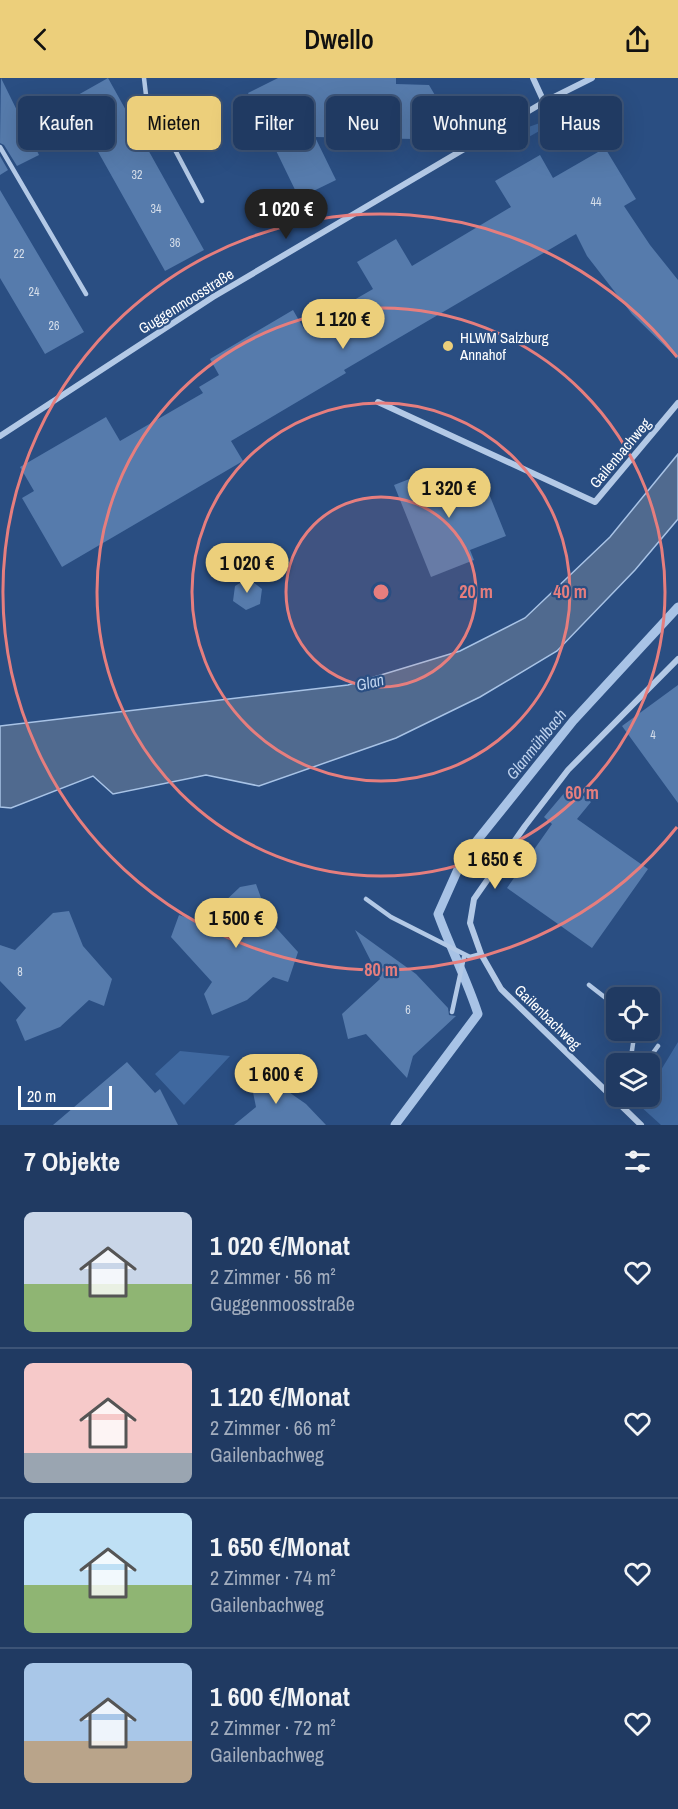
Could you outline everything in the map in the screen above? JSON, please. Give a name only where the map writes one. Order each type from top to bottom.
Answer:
[{"type":"street","points":[[533,78],[541,96]]},
{"type":"street","name":"Guggenmoosstraße","points":[[556,96],[592,78]]},
{"type":"street","name":"Guggenmoosstraße","points":[[0,436],[213,297],[540,104]]},
{"type":"street","name":"Gailenbachweg","points":[[378,402],[595,502],[678,403]]},
{"type":"street","name":"Gailenbachweg","points":[[606,1088],[501,989],[481,954],[470,923],[474,899],[568,770],[678,659]]},
{"type":"street","name":"Gailenbachweg","points":[[625,1107],[641,1125]]},
{"type":"lane","points":[[144,78],[146,94],[202,201]]},
{"type":"lane","points":[[0,147],[86,294]]},
{"type":"lane","points":[[366,899],[391,917],[463,955],[470,957],[481,954]]},
{"type":"lane","points":[[452,1012],[463,955]]},
{"type":"lane","points":[[589,985],[606,998]]},
{"type":"lane","points":[[653,1053],[658,1046]]},
{"type":"shaded area","points":[[540,123],[540,131],[528,137],[528,127]]},
{"type":"shaded area","points":[[678,1042],[678,1125],[661,1125],[641,1107],[660,1107],[660,1072]]},
{"type":"shaded area","points":[[180,1051],[230,1056],[184,1105],[155,1074]]},
{"type":"water","name":"Glan","points":[[678,454],[678,519],[635,570],[557,651],[480,697],[396,738],[259,786],[206,775],[113,794],[93,776],[11,808],[0,807],[0,726],[348,685],[460,651],[525,618],[610,537]]},
{"type":"building","points":[[1,78],[18,112],[18,150],[37,150],[39,155],[17,166],[4,145],[0,143]]},
{"type":"building","points":[[108,78],[127,112],[127,150],[148,150],[204,250],[165,271],[97,150],[115,150],[115,96],[76,96]]},
{"type":"building","points":[[278,78],[396,78],[396,84],[429,85],[435,96],[412,96],[412,139],[400,139],[400,96],[326,96],[326,137],[315,137],[336,180],[299,198],[276,150],[314,150],[314,96],[249,96],[248,93]]},
{"type":"building","points":[[602,150],[606,150],[636,199],[624,206],[650,245],[678,280],[678,359],[632,314],[587,256],[576,234],[344,370],[346,373],[231,441],[243,461],[62,567],[22,498],[34,491],[20,467],[106,417],[120,441],[203,393],[199,387],[219,375],[210,359],[293,310],[304,329],[373,289],[357,262],[396,239],[412,266],[511,207],[495,181],[540,155],[553,178]]},
{"type":"building","points":[[0,156],[8,170],[0,175]]},
{"type":"building","points":[[0,190],[84,332],[45,354],[0,278]]},
{"type":"building","points":[[438,468],[446,488],[481,474],[506,536],[470,550],[474,560],[431,577],[394,485]]},
{"type":"building","points":[[248,578],[262,589],[260,604],[246,610],[233,601],[235,586]]},
{"type":"building","points":[[678,685],[678,803],[622,726]]},
{"type":"building","points":[[571,785],[591,802],[577,819],[648,869],[592,948],[507,888],[552,824],[544,817]]},
{"type":"building","points":[[256,884],[269,920],[298,952],[288,982],[273,977],[247,1000],[212,1015],[204,994],[212,982],[171,937],[179,915],[202,923],[240,887]]},
{"type":"building","points":[[69,911],[83,946],[112,979],[104,1006],[89,1000],[60,1027],[25,1041],[16,1020],[26,1008],[0,981],[0,945],[15,950],[53,913]]},
{"type":"building","points":[[355,930],[416,974],[448,1008],[449,1015],[456,1016],[413,1056],[407,1078],[366,1034],[348,1039],[342,1014],[380,979]]},
{"type":"building","points":[[127,1062],[155,1093],[160,1089],[178,1125],[53,1125]]},
{"type":"building","points":[[247,1063],[306,1104],[326,1125],[234,1125],[256,1107]]},
{"type":"waterway","name":"Glanmühlbach","points":[[395,1125],[478,1014],[438,914],[463,858],[573,721],[678,607]]},
{"type":"place","name":"HLWM Salzburg Annahof","points":[[448,346]]}]
